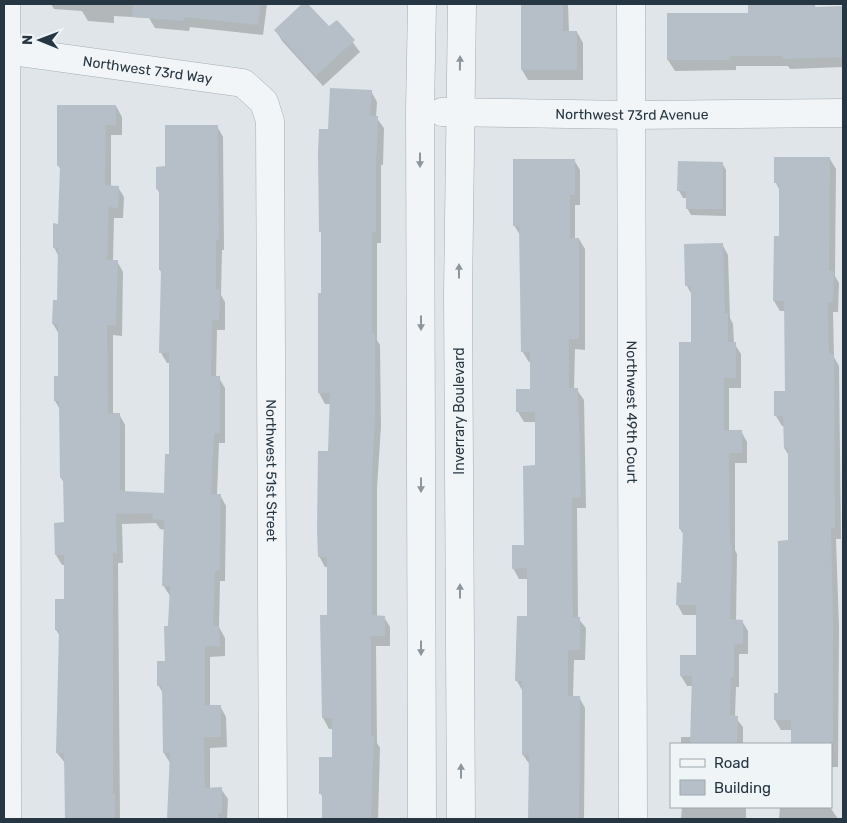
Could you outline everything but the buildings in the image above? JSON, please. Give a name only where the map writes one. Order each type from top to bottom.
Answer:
[{"type":"street","points":[[6,4],[7,819]]},
{"type":"street","points":[[422,4],[420,111],[422,819]]},
{"type":"street","name":"Inverrary Boulevard","points":[[461,819],[459,112],[462,4]]},
{"type":"street","name":"Northwest 49th Court","points":[[631,4],[633,819]]},
{"type":"street","name":"Northwest 73rd Way","points":[[5,50],[243,83],[264,102],[270,121]]},
{"type":"street","name":"Northwest 73rd Avenue","points":[[420,111],[631,115],[843,113]]},
{"type":"street","name":"Northwest 51st Street","points":[[270,121],[273,819]]}]
